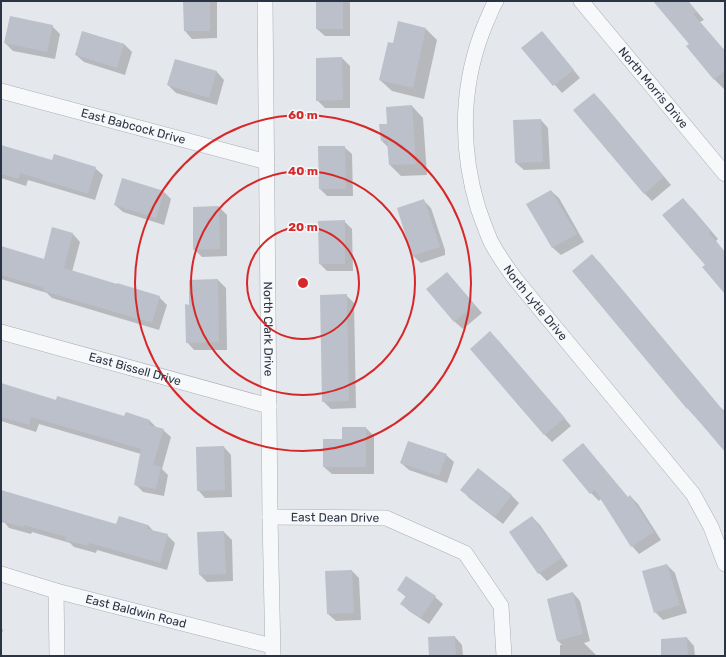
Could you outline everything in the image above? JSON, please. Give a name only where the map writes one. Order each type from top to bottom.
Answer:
[{"type":"street","name":"North Clark Drive","points":[[265,1],[272,651]]},
{"type":"street","name":"North Lytle Drive","points":[[496,1],[480,35],[468,84],[465,111],[468,169],[473,191],[491,242],[504,264],[516,280],[693,494],[711,527],[725,564]]},
{"type":"street","name":"North Morris Drive","points":[[581,1],[725,174]]},
{"type":"street","name":"East Babcock Drive","points":[[1,91],[267,162]]},
{"type":"street","name":"East Bissell Drive","points":[[1,332],[269,406]]},
{"type":"street","name":"East Dean Drive","points":[[270,516],[386,518],[465,553],[501,606],[504,656]]},
{"type":"street","name":"East Baldwin Road","points":[[1,574],[56,591],[272,651]]},
{"type":"street","points":[[56,591],[57,656]]},
{"type":"building","points":[[183,1],[210,1],[210,31],[184,31]]},
{"type":"building","points":[[316,1],[343,1],[343,29],[316,29]]},
{"type":"building","points":[[653,1],[688,1],[697,12],[693,14],[725,51],[725,70],[714,80],[686,46],[689,44]]},
{"type":"building","points":[[10,16],[53,25],[47,52],[4,43]]},
{"type":"building","points":[[398,21],[426,28],[413,88],[379,80],[388,42],[393,43]]},
{"type":"building","points":[[82,31],[124,44],[117,68],[75,55]]},
{"type":"building","points":[[542,31],[574,70],[553,86],[521,48]]},
{"type":"building","points":[[342,57],[343,100],[316,101],[316,58]]},
{"type":"building","points":[[175,59],[217,71],[209,98],[167,85]]},
{"type":"building","points":[[594,93],[664,177],[644,194],[573,110]]},
{"type":"building","points":[[412,105],[416,164],[389,165],[387,141],[381,141],[379,124],[387,124],[386,107]]},
{"type":"building","points":[[541,119],[543,162],[515,163],[513,120]]},
{"type":"building","points":[[1,145],[52,160],[54,154],[96,167],[88,194],[20,173],[19,179],[1,174]]},
{"type":"building","points":[[318,146],[345,146],[346,189],[319,189]]},
{"type":"building","points":[[122,178],[164,191],[156,218],[114,205]]},
{"type":"building","points":[[551,190],[577,234],[552,248],[526,204]]},
{"type":"building","points":[[683,198],[711,231],[709,233],[725,252],[725,294],[702,267],[705,265],[662,215]]},
{"type":"building","points":[[424,199],[440,247],[412,256],[397,208]]},
{"type":"building","points":[[219,206],[220,249],[193,250],[193,207]]},
{"type":"building","points":[[345,220],[345,264],[319,264],[318,221]]},
{"type":"building","points":[[52,227],[73,233],[64,268],[160,296],[152,323],[43,291],[44,288],[1,275],[1,246],[44,259]]},
{"type":"building","points":[[592,254],[725,413],[725,452],[688,408],[687,409],[572,271]]},
{"type":"building","points":[[447,272],[475,305],[454,322],[426,289]]},
{"type":"building","points":[[218,279],[219,342],[186,343],[185,304],[189,305],[189,280]]},
{"type":"building","points":[[347,294],[349,401],[322,402],[320,295]]},
{"type":"building","points":[[490,331],[565,418],[544,435],[470,349]]},
{"type":"building","points":[[1,383],[56,400],[57,396],[124,416],[126,412],[150,420],[149,425],[164,429],[153,465],[161,467],[156,489],[134,485],[141,449],[31,417],[29,425],[1,417]]},
{"type":"building","points":[[342,427],[366,427],[366,467],[323,467],[323,439],[342,439]]},
{"type":"building","points":[[408,441],[447,454],[439,476],[400,463]]},
{"type":"building","points":[[583,443],[628,497],[630,495],[654,532],[631,547],[595,490],[590,494],[562,460]]},
{"type":"building","points":[[224,446],[225,490],[197,491],[196,447]]},
{"type":"building","points":[[478,468],[512,495],[495,517],[460,490]]},
{"type":"building","points":[[1,490],[116,524],[119,516],[148,525],[147,529],[168,534],[160,563],[89,543],[88,546],[65,540],[66,537],[24,525],[23,527],[1,521]]},
{"type":"building","points":[[532,516],[562,558],[538,574],[509,532]]},
{"type":"building","points":[[224,531],[226,574],[199,575],[197,532]]},
{"type":"building","points":[[667,564],[680,605],[654,613],[642,571]]},
{"type":"building","points":[[352,570],[354,613],[327,614],[325,571]]},
{"type":"building","points":[[406,576],[436,596],[421,618],[400,604],[406,596],[397,590]]},
{"type":"building","points":[[573,592],[583,634],[557,641],[547,599]]},
{"type":"building","points":[[455,636],[456,656],[429,656],[428,637]]},
{"type":"building","points":[[687,637],[688,656],[661,656],[661,639]]}]
